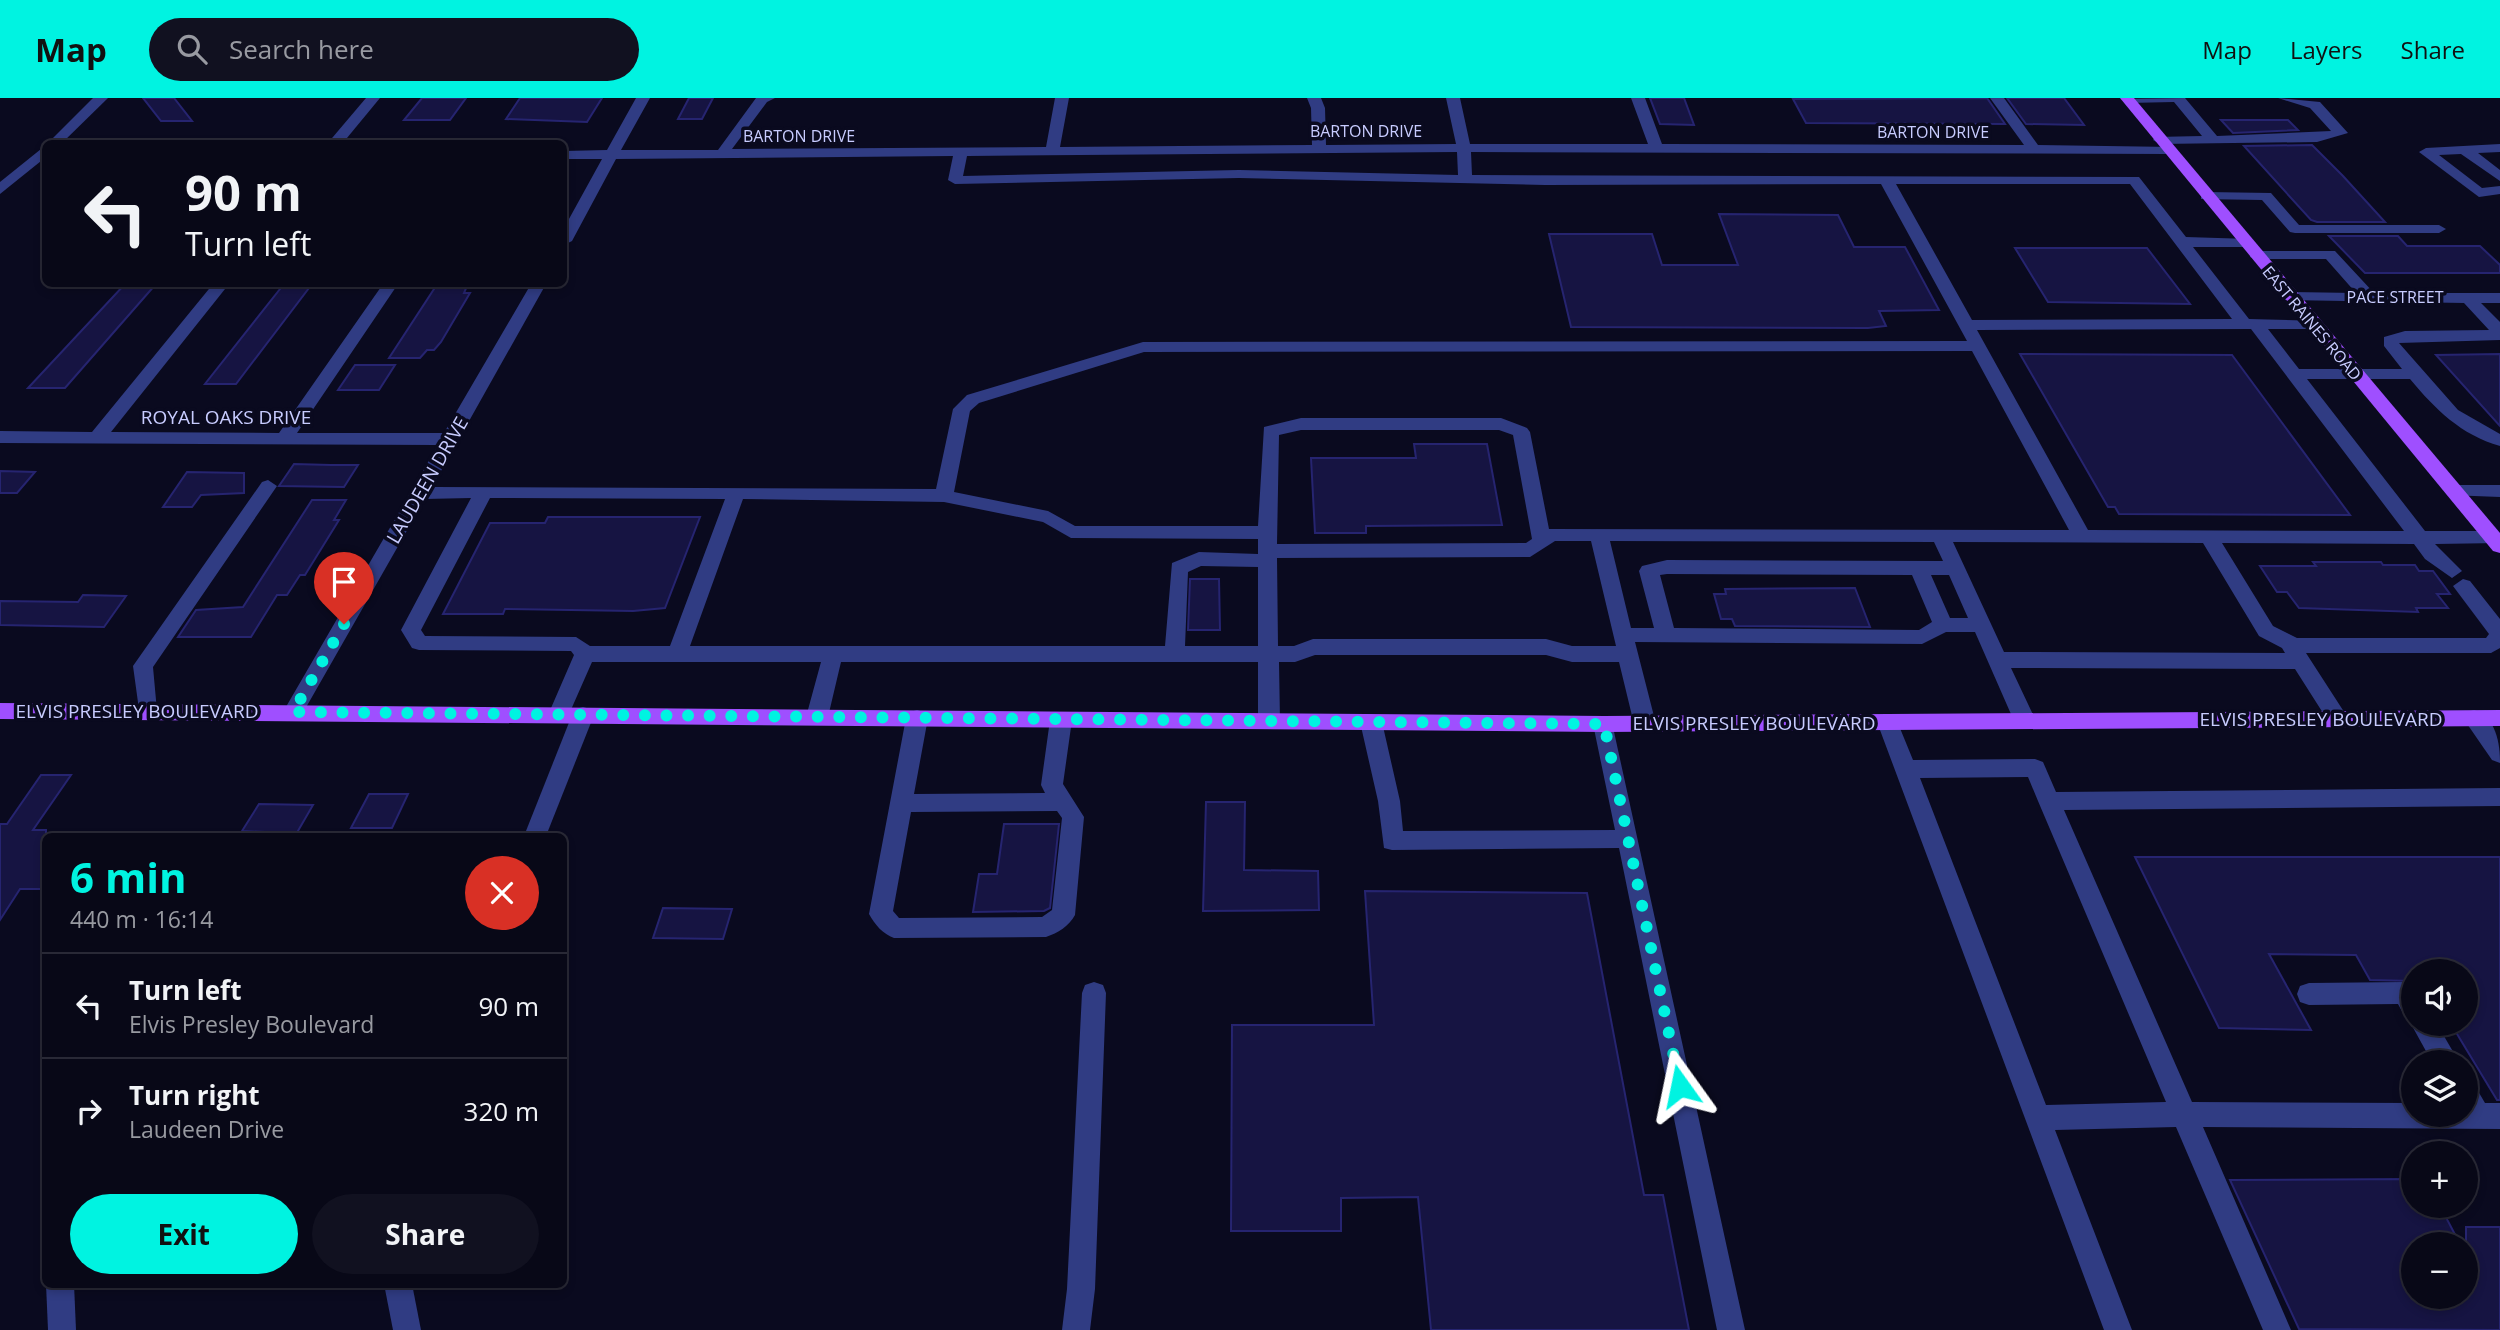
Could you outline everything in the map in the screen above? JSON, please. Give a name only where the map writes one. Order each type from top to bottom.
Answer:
[{"type":"main road","name":"EAST RAINES ROAD","points":[[2127,98],[2497,542]]},
{"type":"main road","name":"ELVIS PRESLEY BOULEVARD","points":[[0,711],[1604,724],[2500,718]]},
{"type":"street","points":[[56,140],[101,98]]},
{"type":"street","points":[[337,140],[373,98]]},
{"type":"street","points":[[567,236],[643,98]]},
{"type":"street","points":[[722,154],[763,98],[768,98]]},
{"type":"street","points":[[1052,151],[1062,98]]},
{"type":"street","points":[[1314,98],[1318,108],[1319,149]]},
{"type":"street","points":[[1452,98],[1464,148],[1465,179]]},
{"type":"street","points":[[1638,98],[1657,149]]},
{"type":"street","points":[[1997,98],[2034,150]]},
{"type":"street","points":[[2127,98],[2187,98]]},
{"type":"street","name":"BARTON DRIVE","points":[[567,155],[1464,148],[2034,150],[2165,145],[2213,140],[2317,138],[2341,133],[2315,105],[2285,98]]},
{"type":"street","points":[[2178,99],[2213,140]]},
{"type":"street","points":[[2500,148],[2426,152],[2479,193],[2500,190]]},
{"type":"street","points":[[2463,149],[2500,177]]},
{"type":"street","points":[[961,152],[955,180],[1239,174],[1465,179],[2133,180],[2181,242],[2294,374],[2419,537],[2458,578],[2500,634],[2491,645],[1997,660]]},
{"type":"street","points":[[0,190],[42,155]]},
{"type":"street","points":[[1886,180],[2081,534]]},
{"type":"street","points":[[2206,196],[2266,196],[2295,229],[2439,229]]},
{"type":"street","points":[[2181,242],[2330,254],[2369,297]]},
{"type":"street","points":[[97,437],[219,287]]},
{"type":"street","points":[[284,438],[389,287]]},
{"type":"street","name":"LAUDEEN DRIVE","points":[[293,712],[537,287]]},
{"type":"street","name":"PACE STREET","points":[[2291,297],[2500,298]]},
{"type":"street","points":[[2468,298],[2500,334]]},
{"type":"street","points":[[1966,326],[2314,324]]},
{"type":"street","points":[[2500,334],[2405,336],[2390,340],[2416,374],[2465,426],[2500,440]]},
{"type":"street","points":[[944,496],[962,409],[973,399],[1143,347],[1978,346]]},
{"type":"street","points":[[2294,374],[2416,374]]},
{"type":"street","points":[[1269,721],[1267,548],[1270,431],[1301,424],[1501,424],[1521,432],[1542,542]]},
{"type":"street","name":"ROYAL OAKS DRIVE","points":[[0,437],[451,439]]},
{"type":"street","points":[[147,711],[143,666],[268,486]]},
{"type":"street","points":[[2454,491],[2500,491]]},
{"type":"street","points":[[484,492],[411,630],[419,643],[576,644],[584,654]]},
{"type":"street","points":[[420,493],[944,496],[1048,517],[1071,533],[1267,548],[1530,550],[1551,535],[1599,534],[2419,537],[2497,542]]},
{"type":"street","points":[[677,654],[736,493]]},
{"type":"street","points":[[1599,534],[1645,724]]},
{"type":"street","points":[[1940,534],[2025,721]]},
{"type":"street","points":[[2207,536],[2266,631],[2296,653],[2337,718]]},
{"type":"street","points":[[1175,654],[1179,568],[1199,559],[1267,548]]},
{"type":"street","points":[[1666,636],[1649,571],[1667,568],[1955,568]]},
{"type":"street","points":[[1919,568],[1943,625]]},
{"type":"street","points":[[584,654],[1295,654],[1312,647],[1546,647],[1572,654],[1666,636],[1922,637],[1943,625],[1981,625]]},
{"type":"street","points":[[559,715],[584,654]]},
{"type":"street","points":[[817,717],[832,654]]},
{"type":"street","points":[[536,833],[583,715]]},
{"type":"street","points":[[917,718],[881,914],[894,928],[1046,927],[1063,915],[1073,817],[1052,785],[1061,720]]},
{"type":"street","points":[[2474,718],[2500,754]]},
{"type":"street","points":[[1371,722],[1389,801],[1392,841],[1628,839]]},
{"type":"street","points":[[1888,722],[2118,1330]]},
{"type":"street","points":[[1604,724],[1731,1330]]},
{"type":"street","points":[[1906,769],[2035,768],[2277,1330]]},
{"type":"street","points":[[2049,801],[2500,797]]},
{"type":"street","points":[[901,803],[1063,802]]},
{"type":"street","points":[[1076,1330],[1094,993]]},
{"type":"street","points":[[2309,993],[2401,993]]},
{"type":"street","points":[[2039,1118],[2481,1109]]},
{"type":"street","points":[[60,1288],[62,1330]]},
{"type":"street","points":[[399,1288],[407,1330]]},
{"type":"building","points":[[143,98],[174,98],[192,121],[161,121]]},
{"type":"building","points":[[422,98],[466,98],[450,120],[404,120]]},
{"type":"building","points":[[520,98],[602,98],[587,122],[506,119]]},
{"type":"building","points":[[689,98],[713,98],[702,119],[678,119]]},
{"type":"building","points":[[1650,98],[1684,98],[1694,125],[1660,124]]},
{"type":"building","points":[[1987,98],[2005,124],[1806,123],[1793,99]]},
{"type":"building","points":[[2007,98],[2064,98],[2084,125],[2026,124]]},
{"type":"building","points":[[2221,120],[2288,120],[2298,130],[2233,133]]},
{"type":"building","points":[[2312,145],[2385,222],[2311,220],[2244,146]]},
{"type":"building","points":[[1719,214],[1838,215],[1854,247],[1905,247],[1939,310],[1879,311],[1886,326],[1868,328],[1571,327],[1549,234],[1652,234],[1662,265],[1738,265]]},
{"type":"building","points":[[2329,236],[2398,236],[2407,246],[2480,246],[2500,265],[2500,273],[2365,273]]},
{"type":"building","points":[[2015,248],[2147,248],[2190,304],[2048,302]]},
{"type":"building","points":[[122,287],[153,287],[65,388],[28,388]]},
{"type":"building","points":[[282,287],[310,287],[236,384],[205,384]]},
{"type":"building","points":[[435,287],[467,287],[464,293],[470,293],[434,350],[427,350],[420,358],[389,358]]},
{"type":"building","points":[[2020,354],[2232,355],[2350,515],[2119,514],[2115,507],[2108,507]]},
{"type":"building","points":[[2500,354],[2500,426],[2436,355]]},
{"type":"building","points":[[355,365],[395,365],[379,390],[338,390]]},
{"type":"building","points":[[1414,444],[1487,444],[1502,525],[1366,526],[1366,533],[1315,533],[1311,458],[1416,458]]},
{"type":"building","points":[[294,464],[358,465],[344,487],[279,486]]},
{"type":"building","points":[[0,471],[35,472],[17,493],[0,493]]},
{"type":"building","points":[[187,472],[244,473],[244,493],[201,495],[192,507],[163,507]]},
{"type":"building","points":[[312,500],[346,500],[334,520],[339,520],[305,575],[300,575],[287,595],[277,595],[251,637],[178,637],[196,610],[243,607]]},
{"type":"building","points":[[548,517],[700,517],[665,608],[633,611],[505,609],[503,614],[443,614],[490,523],[545,523]]},
{"type":"building","points":[[2313,562],[2381,562],[2383,565],[2415,565],[2419,571],[2433,571],[2450,594],[2437,594],[2448,608],[2416,608],[2418,612],[2299,608],[2287,592],[2277,592],[2260,566],[2316,566]]},
{"type":"building","points":[[1190,579],[1219,579],[1220,630],[1188,630]]},
{"type":"building","points":[[1855,588],[1870,627],[1735,626],[1732,619],[1721,619],[1714,594],[1726,594],[1725,589]]},
{"type":"building","points":[[83,595],[126,596],[104,627],[0,625],[0,601],[78,602]]},
{"type":"building","points":[[41,775],[71,775],[33,830],[46,830],[46,833],[42,833],[42,889],[20,889],[0,920],[0,824],[7,824]]},
{"type":"building","points":[[369,794],[408,794],[392,828],[351,828]]},
{"type":"building","points":[[1206,802],[1245,802],[1244,870],[1318,871],[1319,910],[1203,911]]},
{"type":"building","points":[[259,804],[313,805],[297,833],[242,831]]},
{"type":"building","points":[[1004,824],[1059,824],[1050,908],[1044,911],[973,912],[979,874],[997,874]]},
{"type":"building","points":[[2135,857],[2500,857],[2500,1100],[2497,1100],[2478,1069],[2478,1050],[2467,1050],[2458,1036],[2478,1036],[2478,959],[2401,959],[2401,981],[2370,980],[2356,955],[2269,954],[2311,1030],[2219,1028]]},
{"type":"building","points":[[1365,891],[1587,893],[1644,1195],[1663,1195],[1689,1330],[1431,1330],[1418,1197],[1341,1198],[1341,1231],[1231,1231],[1232,1025],[1374,1025]]},
{"type":"building","points":[[663,908],[732,909],[723,939],[653,938]]},
{"type":"building","points":[[2401,1179],[2401,1218],[2446,1218],[2454,1232],[2401,1232],[2401,1309],[2478,1309],[2478,1232],[2466,1232],[2466,1227],[2500,1227],[2500,1330],[2299,1329],[2230,1180]]},
{"type":"route","points":[[344,624],[293,712],[1604,724],[1680,1086]]}]
